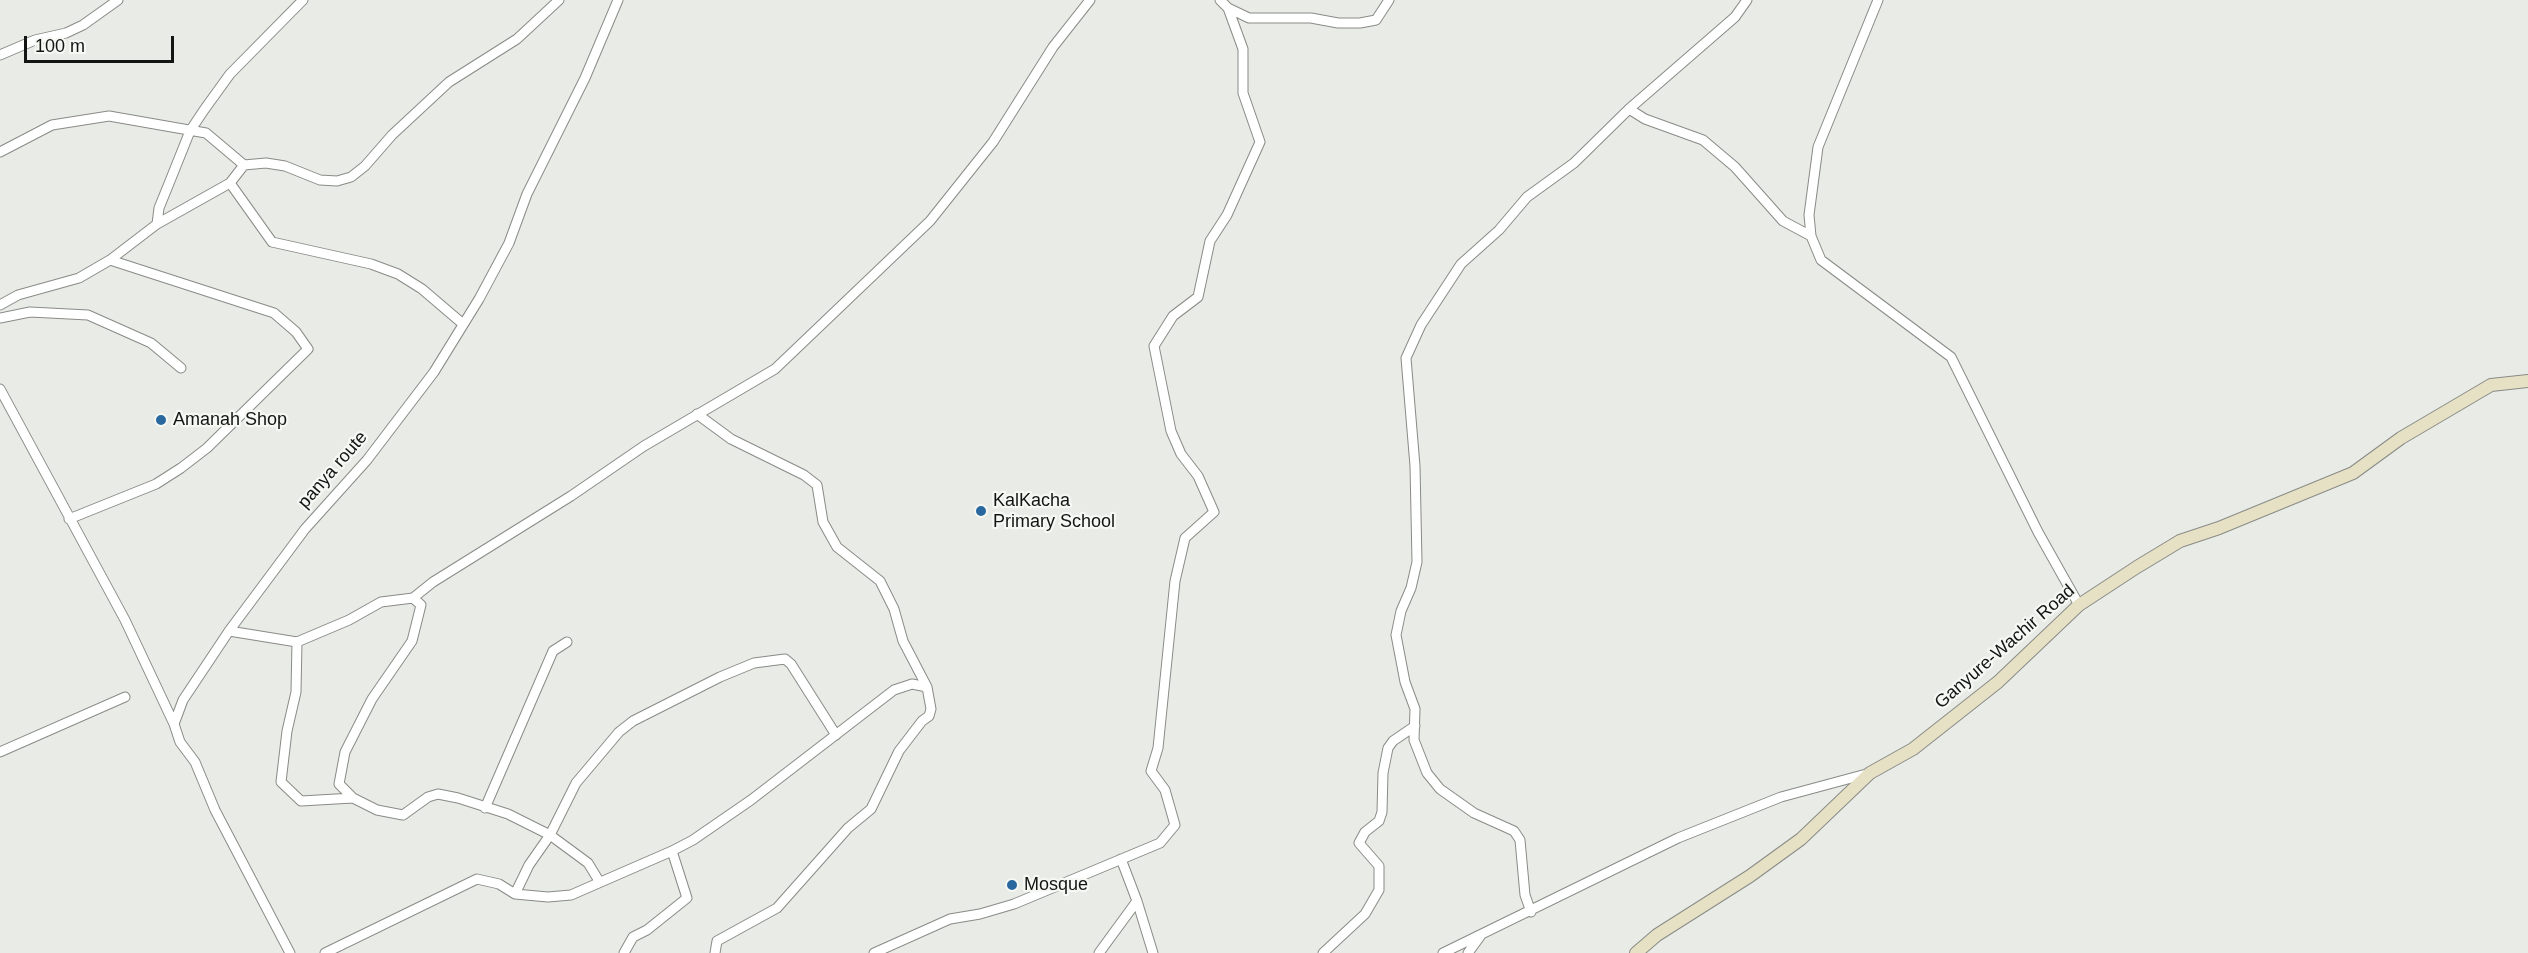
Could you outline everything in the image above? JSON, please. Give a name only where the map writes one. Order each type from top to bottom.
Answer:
[{"type":"street","points":[[0,56],[35,40],[66,33],[83,25],[118,0]]},
{"type":"street","points":[[157,224],[159,208],[190,131],[230,74],[303,0]]},
{"type":"street","points":[[0,152],[52,125],[109,116],[206,133],[244,165],[266,163],[285,166],[320,180],[337,181],[351,177],[449,82],[517,39],[559,0]]},
{"type":"street","name":"panya route","points":[[174,724],[183,700],[229,632],[305,530],[411,405],[434,372],[509,243],[527,194],[585,78],[618,0]]},
{"type":"street","points":[[229,632],[297,642],[340,625],[381,602],[413,598],[433,582],[697,414],[775,369],[930,221],[993,142],[1053,47],[1090,0]]},
{"type":"street","points":[[1220,0],[1228,8],[1249,18],[1311,18],[1338,23],[1376,20],[1389,0]]},
{"type":"street","points":[[1532,912],[1525,895],[1520,840],[1514,831],[1474,813],[1440,789],[1427,773],[1414,740],[1415,709],[1405,682],[1396,635],[1401,611],[1412,588],[1417,562],[1415,466],[1406,358],[1421,325],[1461,264],[1499,230],[1527,197],[1574,163],[1629,109],[1735,17],[1747,0]]},
{"type":"street","points":[[1878,0],[1818,147],[1809,215],[1811,236],[1821,260],[1951,357],[2038,532],[2079,605]]},
{"type":"street","points":[[874,953],[950,919],[980,914],[1014,904],[1160,843],[1175,825],[1165,790],[1151,771],[1158,748],[1175,581],[1185,538],[1214,512],[1198,476],[1181,454],[1172,430],[1154,346],[1173,315],[1198,297],[1210,241],[1227,215],[1260,141],[1243,93],[1243,49],[1228,8]]},
{"type":"street","points":[[1629,109],[1645,119],[1703,140],[1736,167],[1783,221],[1811,236]]},
{"type":"street","points":[[0,305],[18,295],[79,278],[110,260],[157,224],[230,183],[244,165]]},
{"type":"street","points":[[230,183],[272,242],[371,264],[398,274],[422,289],[463,324]]},
{"type":"street","points":[[69,519],[156,484],[181,468],[207,447],[308,349],[296,332],[274,313],[110,260]]},
{"type":"street","points":[[0,318],[30,312],[88,315],[151,343],[181,368]]},
{"type":"street","name":"Ganyure-Wachir Road","points":[[1636,953],[1658,935],[1750,876],[1801,839],[1870,772],[1913,749],[1998,682],[2079,605],[2180,542],[2353,473],[2420,426],[2491,385],[2528,381]]},
{"type":"street","points":[[0,389],[125,620],[174,724],[180,742],[195,762],[215,810],[290,953]]},
{"type":"street","points":[[697,414],[731,438],[804,475],[817,485],[823,522],[837,547],[880,581],[894,609],[903,641],[927,687],[931,709],[929,716],[922,721],[899,751],[870,809],[848,828],[777,908],[717,941],[715,953]]},
{"type":"street","points":[[413,598],[421,605],[412,641],[372,699],[345,752],[339,784],[353,798],[377,810],[397,815],[410,812],[428,797],[438,794],[508,814],[550,835],[588,863],[598,881]]},
{"type":"street","points":[[297,642],[296,692],[286,731],[281,782],[301,801],[353,798]]},
{"type":"street","points":[[485,808],[553,651],[567,642]]},
{"type":"street","points":[[515,894],[529,865],[550,835],[576,783],[619,732],[633,721],[720,677],[754,663],[785,659],[791,664],[836,735]]},
{"type":"street","points":[[325,953],[477,879],[499,884],[515,894],[548,897],[571,895],[598,881],[672,851],[705,832],[894,690],[912,684],[927,687]]},
{"type":"street","points":[[0,752],[125,697]]},
{"type":"street","points":[[1323,953],[1365,914],[1379,891],[1379,866],[1359,843],[1365,832],[1379,821],[1382,812],[1383,773],[1388,748],[1393,741],[1415,726]]},
{"type":"street","points":[[1443,953],[1532,912],[1678,838],[1781,796],[1870,772]]},
{"type":"street","points":[[624,953],[633,937],[647,930],[687,898],[672,851]]},
{"type":"street","points":[[1121,859],[1153,953]]},
{"type":"street","points":[[1099,953],[1137,901]]},
{"type":"street","points":[[1468,953],[1482,934]]},
{"type":"place","name":"Amanah Shop","points":[[161,420]]},
{"type":"place","name":"KalKacha Primary School","points":[[981,511]]},
{"type":"place","name":"Mosque","points":[[1012,885]]}]
